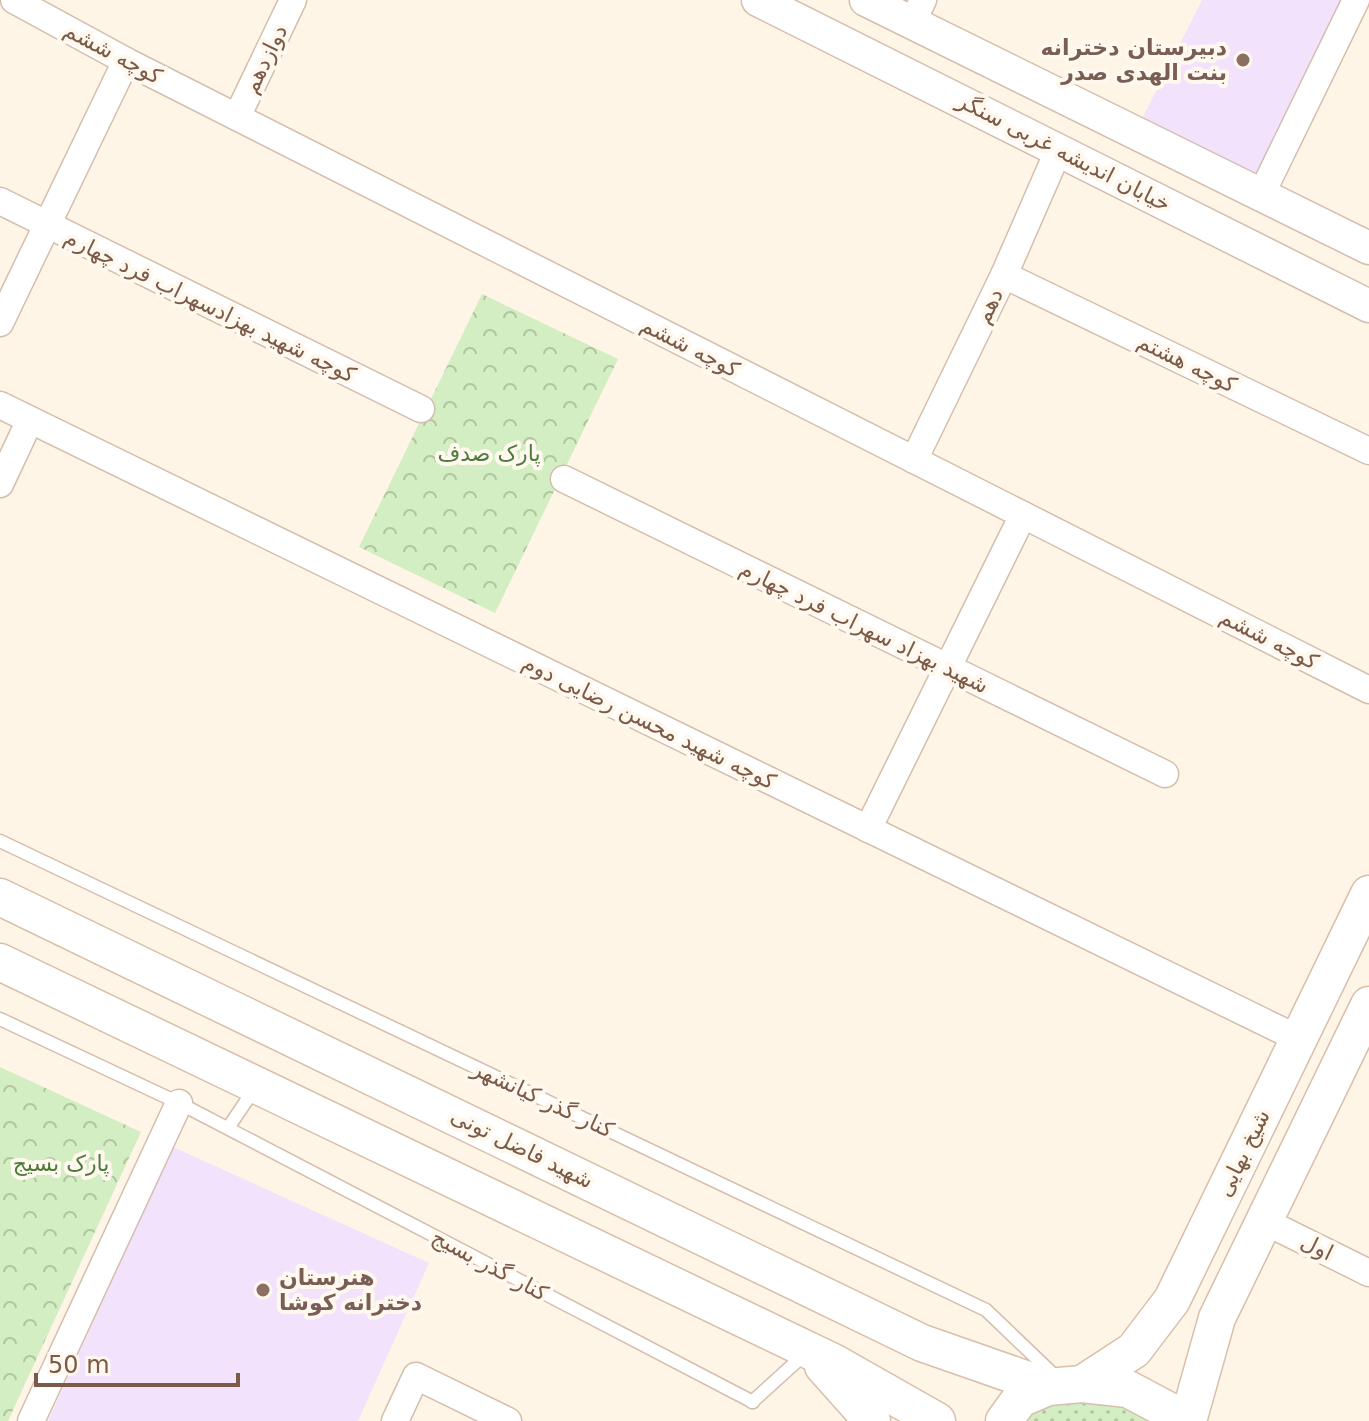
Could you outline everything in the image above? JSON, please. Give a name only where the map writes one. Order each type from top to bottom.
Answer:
[{"type":"main road","name":"شیخ بهایی","points":[[1004,1421],[1020,1399],[1065,1386],[1134,1350],[1172,1300],[1369,894]]},
{"type":"main road","name":"شهید فاضل تونی","points":[[0,897],[922,1343],[1065,1386],[1128,1389],[1188,1421]]},
{"type":"main road","points":[[0,962],[809,1350],[937,1421]]},
{"type":"main road","points":[[1188,1421],[1217,1318],[1366,1017]]},
{"type":"main road","points":[[809,1350],[872,1421]]},
{"type":"street","name":"کوچه ششم","points":[[14,0],[126,61],[1369,690]]},
{"type":"street","name":"دوازدهم","points":[[237,117],[293,0]]},
{"type":"street","name":"خیابان اندیشه غربی سنگر","points":[[758,0],[1369,306]]},
{"type":"street","points":[[866,0],[918,11],[1261,195],[1369,248]]},
{"type":"street","points":[[1261,195],[1356,0]]},
{"type":"street","points":[[0,323],[126,61]]},
{"type":"street","name":"دهم","points":[[914,460],[1004,275],[1059,149]]},
{"type":"street","name":"کوچه شهید بهزادسهراب فرد چهارم","points":[[0,201],[421,409]]},
{"type":"street","name":"کوچه هشتم","points":[[1004,275],[1369,451]]},
{"type":"street","name":"کوچه شهید محسن رضایی دوم","points":[[0,405],[1299,1039]]},
{"type":"street","points":[[0,484],[30,420]]},
{"type":"street","name":"شهید بهزاد سهراب فرد چهارم","points":[[564,479],[1165,774]]},
{"type":"street","points":[[868,829],[1023,515]]},
{"type":"street","points":[[31,1421],[179,1103]]},
{"type":"street","name":"اول","points":[[1264,1221],[1369,1273]]},
{"type":"street","points":[[395,1421],[416,1376],[508,1421]]},
{"type":"lane","name":"کنار گذر کیانشهر","points":[[0,841],[986,1310],[1065,1386]]},
{"type":"lane","name":"کنار گذر بسیج","points":[[0,1019],[179,1103],[752,1402],[809,1350]]},
{"type":"lane","points":[[228,1128],[257,1085]]},
{"type":"shaded area","name":"دبیرستان دخترانه بنت الهدی صدر","points":[[1202,0],[1345,0],[1256,176],[1142,119]]},
{"type":"shaded area","name":"هنرستان دخترانه کوشا","points":[[173,1147],[429,1263],[358,1421],[48,1421]]},
{"type":"green space","name":"پارک صدف","points":[[482,294],[618,359],[495,613],[359,547]]},
{"type":"green space","name":"پارک بسیج","points":[[0,1067],[141,1132],[8,1421],[0,1421]]},
{"type":"green space","points":[[1107,1398],[1159,1421],[1023,1421],[1036,1406]]},
{"type":"place","name":"دبیرستان دخترانه بنت الهدی صدر","points":[[1243,60]]},
{"type":"place","name":"هنرستان دخترانه کوشا","points":[[263,1290]]}]
